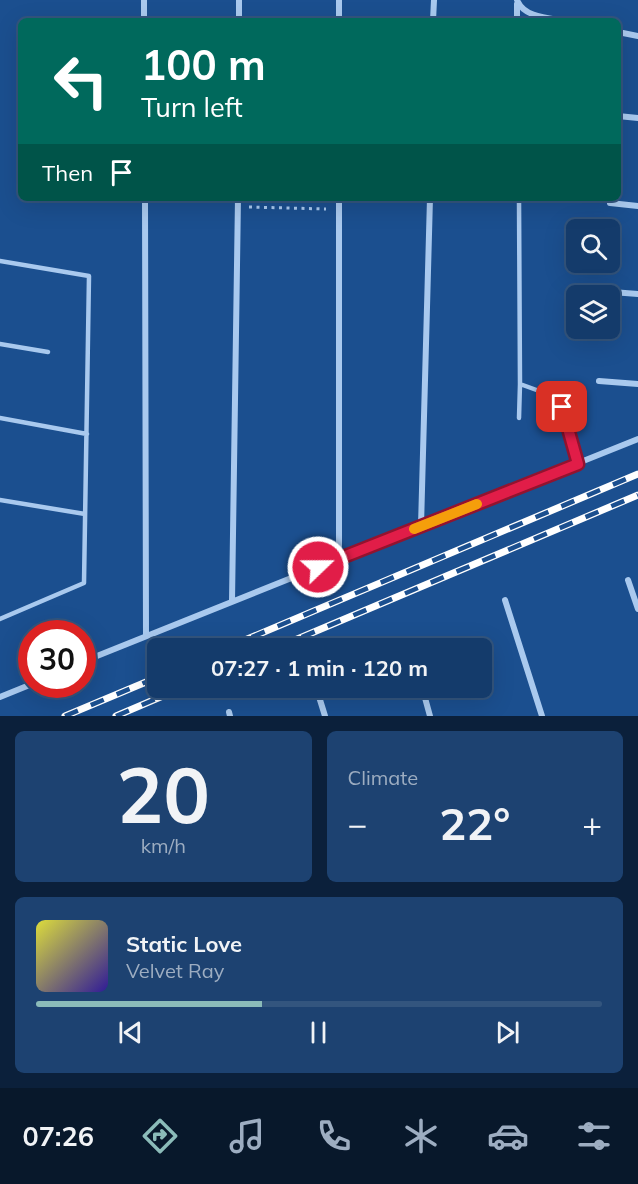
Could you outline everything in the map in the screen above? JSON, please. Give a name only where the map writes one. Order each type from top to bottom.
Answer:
[{"type":"street","points":[[144,0],[144,18]]},
{"type":"street","points":[[239,0],[239,18]]},
{"type":"street","points":[[339,0],[339,18]]},
{"type":"street","points":[[433,18],[434,0]]},
{"type":"street","points":[[517,0],[517,18]]},
{"type":"street","points":[[517,0],[520,7],[529,13],[552,18]]},
{"type":"street","points":[[621,33],[638,36]]},
{"type":"street","points":[[621,116],[638,118]]},
{"type":"street","points":[[145,201],[146,635]]},
{"type":"street","points":[[232,601],[238,201]]},
{"type":"street","points":[[339,201],[339,558]]},
{"type":"street","points":[[421,526],[430,201]]},
{"type":"street","points":[[610,203],[638,206]]},
{"type":"street","points":[[620,293],[638,294]]},
{"type":"street","points":[[599,381],[638,384]]},
{"type":"street","points":[[96,656],[638,440]]},
{"type":"street","points":[[628,580],[638,609]]},
{"type":"street","points":[[505,600],[542,716]]},
{"type":"street","points":[[0,697],[18,690]]},
{"type":"street","points":[[319,698],[325,716]]},
{"type":"street","points":[[425,698],[430,716]]},
{"type":"lane","points":[[519,201],[519,418]]},
{"type":"lane","points":[[0,261],[89,276],[84,583],[0,619]]},
{"type":"lane","points":[[0,344],[48,352]]},
{"type":"lane","points":[[520,384],[542,392],[562,407],[578,464]]},
{"type":"lane","points":[[0,418],[87,434]]},
{"type":"lane","points":[[0,500],[85,514]]},
{"type":"path","points":[[238,207],[339,210]]},
{"type":"railway","points":[[250,638],[638,474]]},
{"type":"railway","points":[[300,638],[638,495]]},
{"type":"railway","points":[[65,716],[147,682]]},
{"type":"railway","points":[[116,716],[158,698]]},
{"type":"slow traffic","points":[[414,529],[477,504]]},
{"type":"route","points":[[318,567],[578,464],[562,407]]}]
